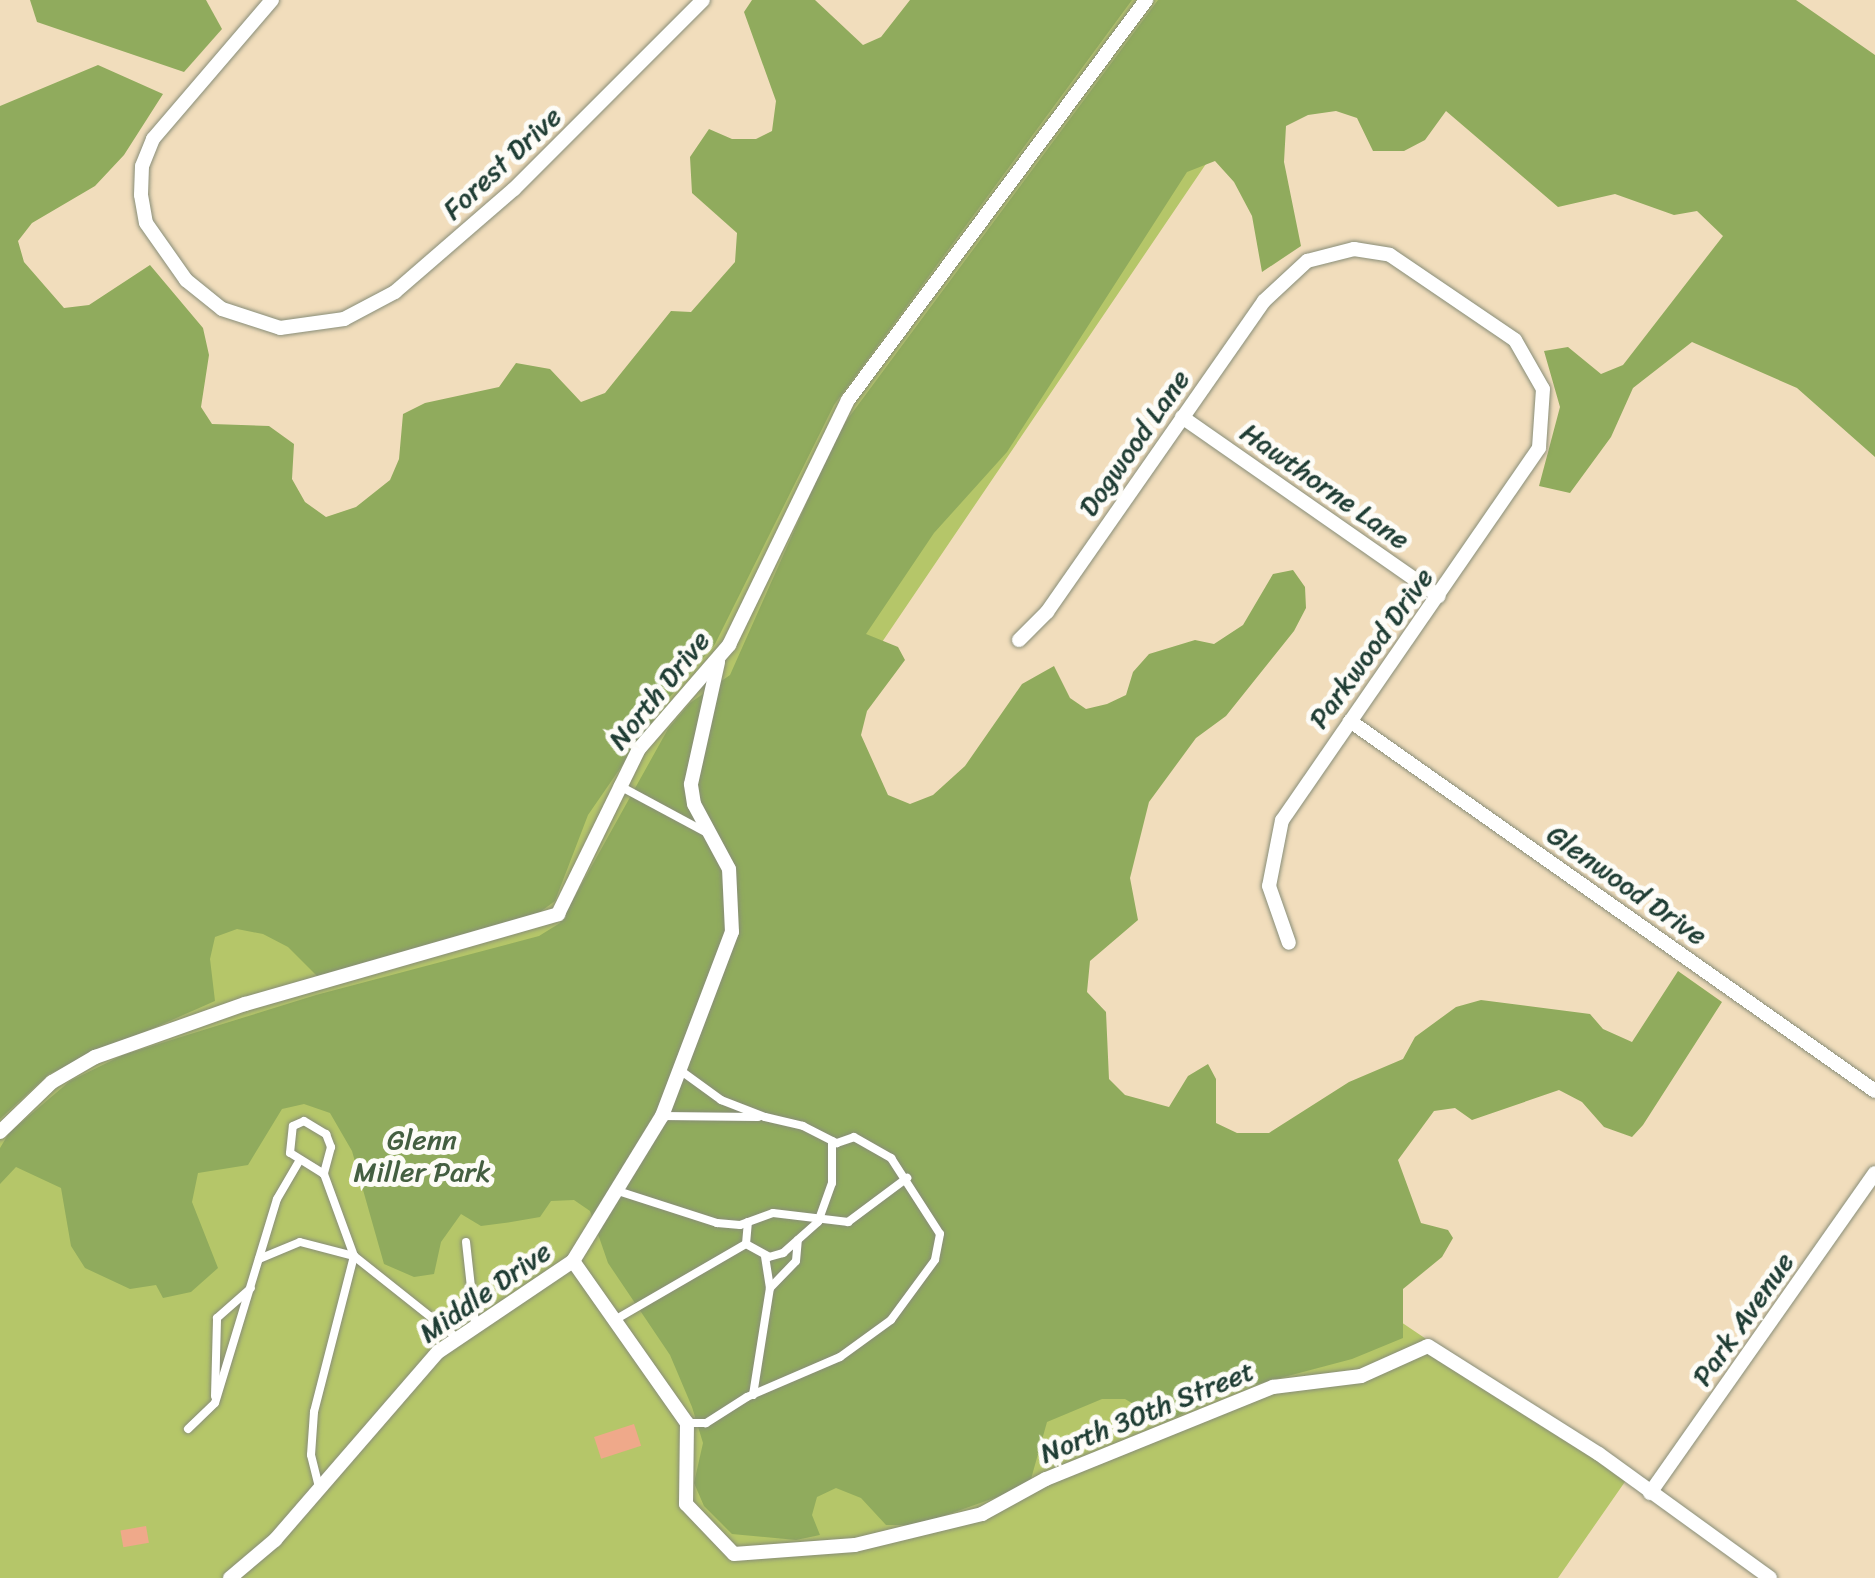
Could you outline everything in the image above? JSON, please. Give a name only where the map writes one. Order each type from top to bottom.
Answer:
[{"type":"street","name":"Forest Drive","points":[[272,0],[154,139],[142,166],[142,195],[146,223],[164,254],[206,299],[259,324],[311,327],[363,312],[395,292],[514,189],[703,0]]},
{"type":"street","name":"North Drive","points":[[0,1132],[52,1082],[95,1057],[245,1004],[551,919],[567,901],[618,786],[672,709],[718,662],[848,400],[1146,0]]},
{"type":"street","name":"Dogwood Lane","points":[[1019,640],[1047,612],[1288,273],[1339,250],[1390,255],[1515,340],[1542,389]]},
{"type":"street","name":"Parkwood Drive","points":[[1289,943],[1269,886],[1274,843],[1350,721],[1533,460],[1543,426],[1542,389]]},
{"type":"street","name":"Hawthorne Lane","points":[[1182,417],[1439,596]]},
{"type":"street","name":"Middle Drive","points":[[230,1578],[319,1489],[456,1337],[573,1261],[621,1192],[662,1116],[684,1073],[732,932],[729,868],[711,835],[692,784],[718,662]]},
{"type":"street","name":"Glenwood Drive","points":[[1350,721],[1875,1091]]},
{"type":"street","name":"Park Avenue","points":[[1650,1493],[1875,1174]]},
{"type":"street","points":[[573,1261],[656,1387],[687,1424]]},
{"type":"street","name":"North 30th Street","points":[[687,1424],[686,1504],[734,1554],[855,1545],[982,1514],[1046,1480],[1273,1387],[1361,1376],[1428,1346],[1770,1578]]},
{"type":"lane","points":[[618,786],[711,835]]},
{"type":"lane","points":[[684,1073],[721,1100],[832,1141],[854,1137],[891,1158],[940,1234],[935,1260],[917,1292],[840,1358],[753,1395],[706,1423],[687,1424]]},
{"type":"lane","points":[[662,1116],[765,1118]]},
{"type":"lane","points":[[319,1489],[310,1455],[314,1412],[354,1256],[324,1174],[331,1147],[316,1124],[293,1126],[290,1153],[298,1163],[324,1174]]},
{"type":"lane","points":[[765,1255],[798,1240],[818,1222],[832,1183],[832,1141]]},
{"type":"lane","points":[[188,1430],[215,1403],[277,1199],[298,1163]]},
{"type":"lane","points":[[621,1192],[717,1223],[748,1222],[773,1213],[818,1222],[848,1222],[907,1178]]},
{"type":"lane","points":[[746,1244],[748,1222]]},
{"type":"lane","points":[[770,1288],[796,1260],[798,1240]]},
{"type":"lane","points":[[259,1259],[283,1246],[317,1242],[354,1256],[456,1337]]},
{"type":"lane","points":[[466,1242],[475,1324]]},
{"type":"lane","points":[[746,1244],[765,1255]]},
{"type":"lane","points":[[613,1322],[746,1244]]},
{"type":"lane","points":[[753,1395],[770,1288],[765,1255]]},
{"type":"lane","points":[[215,1403],[217,1318],[251,1288]]},
{"type":"green space","points":[[30,0],[206,0],[222,29],[184,72],[37,22]]},
{"type":"green space","points":[[752,0],[815,0],[863,45],[881,37],[910,0],[1132,0],[834,405],[715,644],[668,699],[588,815],[555,901],[536,915],[318,977],[288,947],[263,934],[237,929],[215,937],[210,959],[215,1001],[49,1074],[0,1119],[0,106],[98,65],[163,94],[124,155],[95,186],[32,223],[18,241],[24,262],[64,308],[89,305],[150,265],[203,328],[209,355],[201,407],[212,424],[269,426],[294,444],[292,479],[305,502],[326,517],[356,507],[390,480],[399,459],[403,414],[425,403],[499,387],[516,363],[550,369],[581,402],[605,393],[671,311],[691,312],[735,262],[737,233],[692,193],[690,157],[709,129],[732,139],[756,139],[772,131],[776,101],[744,12]]},
{"type":"green space","name":"Glenn Miller Park","points":[[938,0],[1317,0],[729,868],[1629,1476],[1558,1578],[0,1578],[0,341],[459,670]]},
{"type":"green space","points":[[1158,0],[1796,0],[1875,55],[1875,457],[1797,388],[1692,342],[1633,388],[1611,437],[1570,493],[1539,486],[1560,407],[1544,351],[1568,347],[1601,374],[1623,365],[1723,236],[1697,211],[1674,215],[1615,194],[1558,207],[1446,111],[1425,140],[1404,151],[1373,151],[1357,118],[1336,111],[1308,115],[1286,126],[1284,162],[1301,246],[1262,272],[1252,216],[1234,182],[1215,161],[1187,172],[1007,452],[934,533],[866,634],[898,647],[905,660],[867,711],[861,735],[888,795],[910,804],[933,795],[965,766],[1022,684],[1054,666],[1070,698],[1086,709],[1107,704],[1126,695],[1133,672],[1149,654],[1195,640],[1214,644],[1243,625],[1273,574],[1293,570],[1305,587],[1306,608],[1294,631],[1226,716],[1196,738],[1149,802],[1130,878],[1138,920],[1090,961],[1087,992],[1106,1012],[1109,1079],[1125,1095],[1169,1107],[1188,1076],[1208,1064],[1216,1079],[1216,1123],[1237,1133],[1269,1133],[1349,1082],[1403,1059],[1415,1037],[1456,1007],[1481,1000],[1590,1014],[1603,1029],[1632,1042],[1678,971],[1722,1002],[1643,1125],[1632,1137],[1604,1127],[1582,1102],[1559,1090],[1472,1120],[1455,1108],[1434,1111],[1398,1160],[1421,1223],[1448,1230],[1453,1238],[1442,1257],[1403,1289],[1403,1338],[1352,1359],[1239,1389],[1164,1422],[1125,1399],[1102,1399],[1047,1422],[1031,1479],[1000,1496],[918,1525],[886,1525],[861,1498],[836,1488],[817,1497],[812,1515],[820,1535],[796,1540],[732,1534],[704,1506],[694,1483],[703,1443],[670,1355],[608,1263],[590,1211],[574,1200],[551,1201],[540,1217],[481,1226],[461,1214],[441,1242],[434,1274],[414,1277],[384,1264],[352,1151],[330,1113],[304,1104],[282,1109],[248,1165],[198,1173],[192,1202],[218,1268],[191,1292],[163,1298],[156,1285],[130,1289],[85,1268],[71,1246],[61,1188],[16,1167],[0,1184],[0,1148],[9,1133],[70,1081],[123,1055],[316,995],[539,936],[560,923],[668,729],[690,703],[730,675],[838,432]]},
{"type":"building","points":[[634,1424],[641,1446],[601,1459],[594,1437]]},
{"type":"building","points":[[146,1526],[149,1543],[123,1547],[120,1531]]}]
